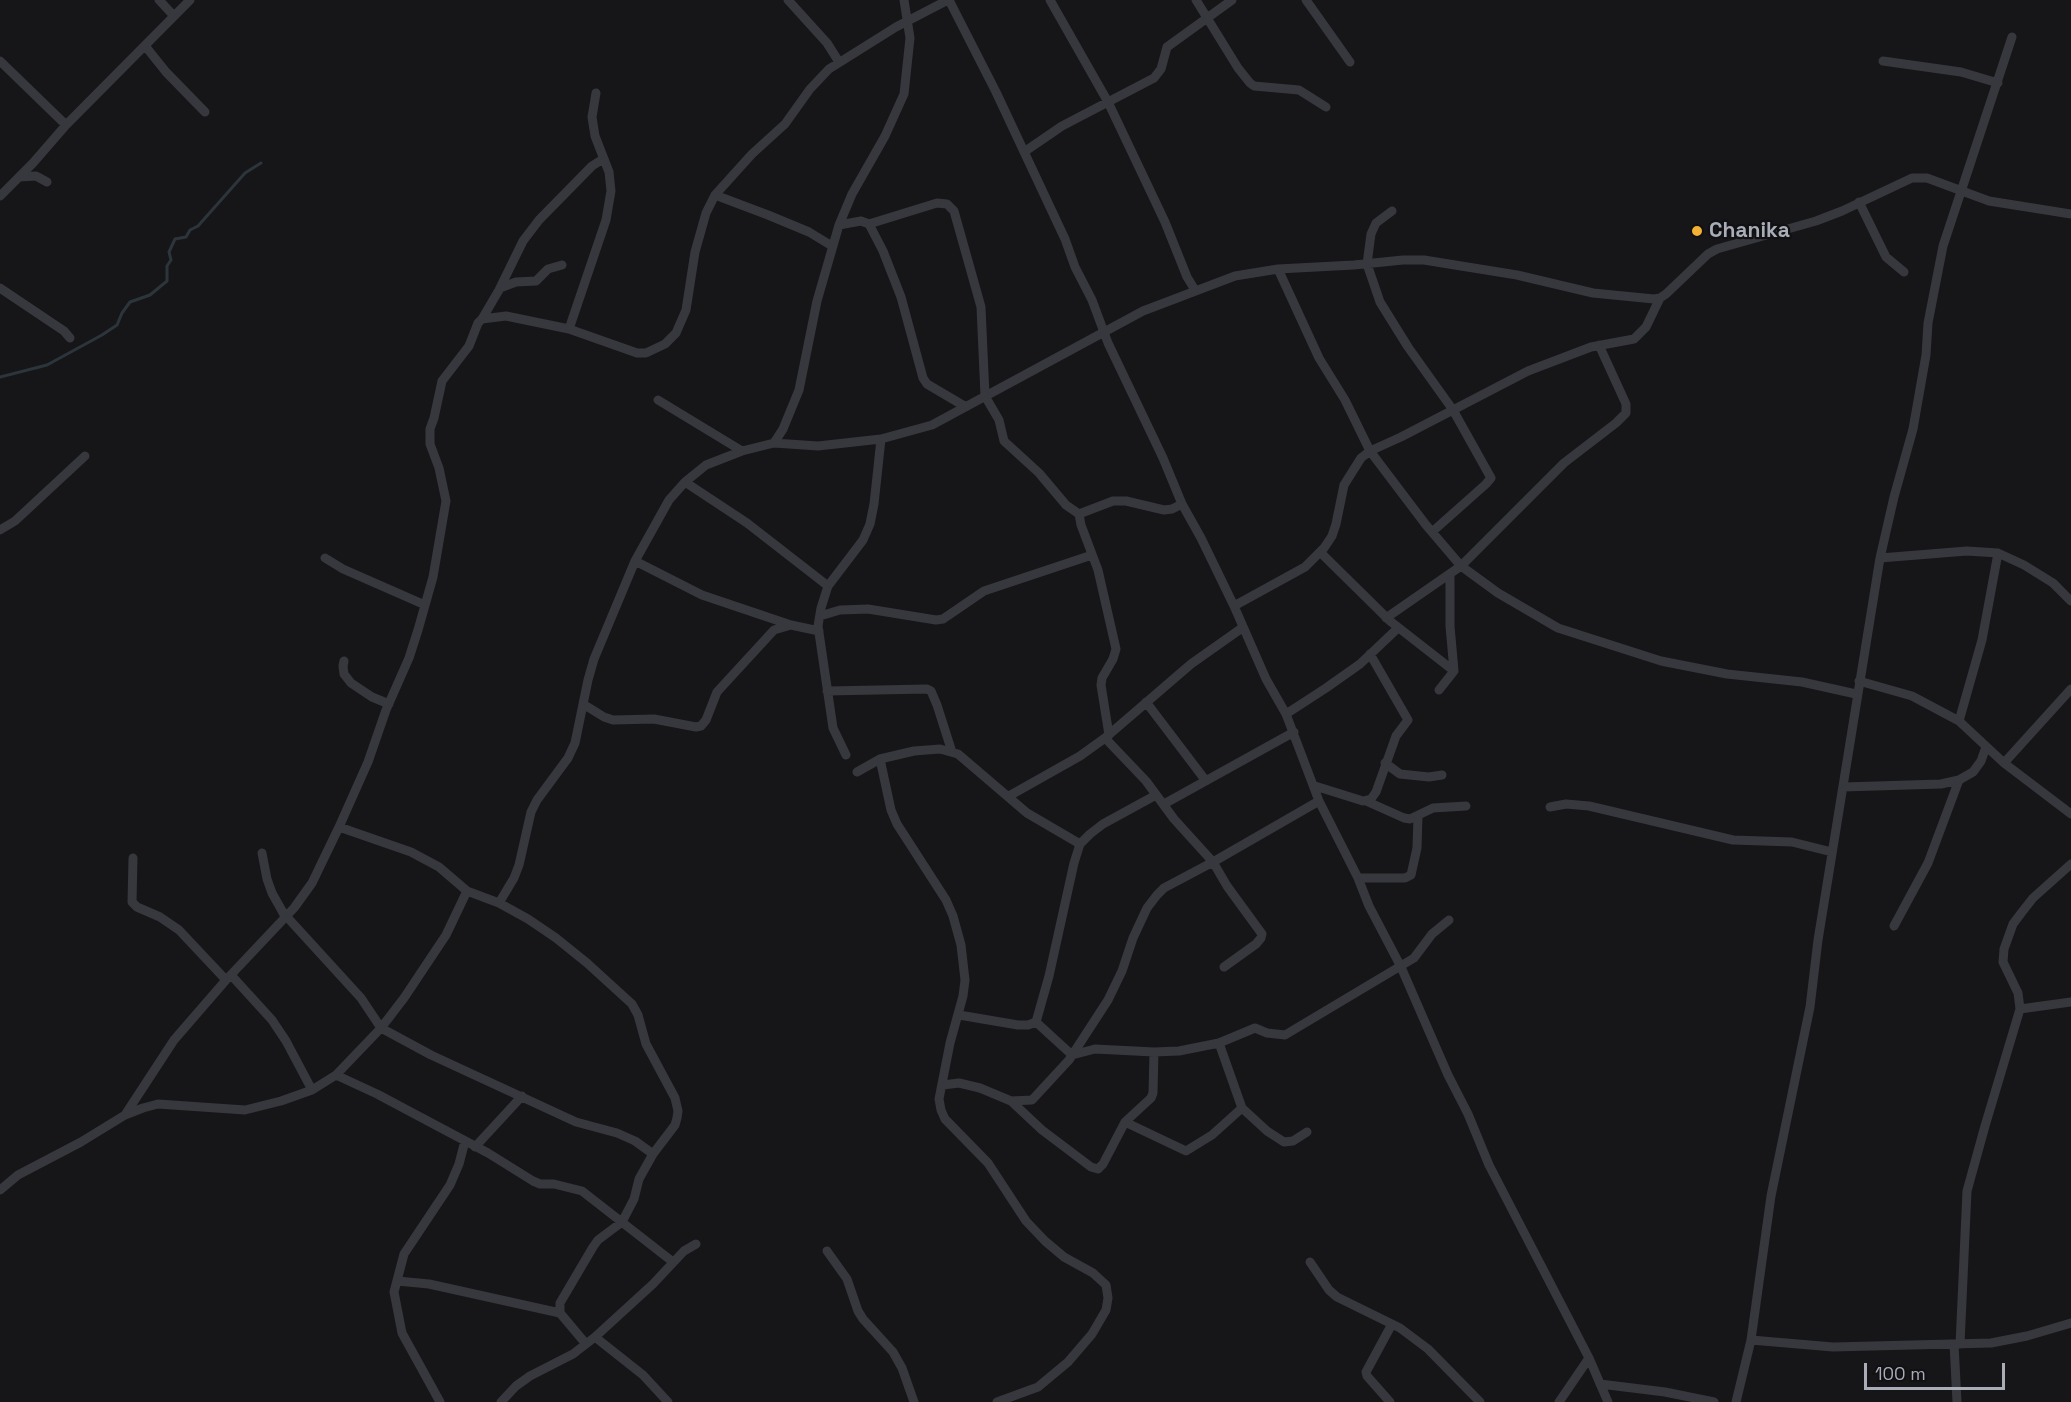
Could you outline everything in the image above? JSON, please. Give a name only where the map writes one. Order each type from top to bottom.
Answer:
[{"type":"street","points":[[159,0],[174,16]]},
{"type":"street","points":[[0,195],[190,0]]},
{"type":"street","points":[[788,0],[827,43],[839,62]]},
{"type":"street","points":[[774,443],[783,429],[799,390],[817,301],[838,225],[852,194],[885,136],[904,94],[909,52],[908,21],[904,0]]},
{"type":"street","points":[[482,319],[506,316],[569,328],[637,353],[646,353],[664,344],[676,333],[686,310],[695,252],[706,213],[715,195],[752,154],[785,124],[818,79],[839,62],[948,0],[1065,239],[1128,388],[1163,458],[1182,504],[1234,606],[1266,679],[1286,714],[1319,801],[1401,967],[1489,1165],[1589,1358],[1608,1402]]},
{"type":"street","points":[[1050,0],[1108,102],[1165,222],[1187,277],[1195,290]]},
{"type":"street","points":[[1196,0],[1238,68],[1250,83],[1254,86],[1299,90],[1326,107]]},
{"type":"street","points":[[1024,152],[1057,129],[1154,78],[1161,69],[1167,46],[1232,0]]},
{"type":"street","points":[[1306,0],[1350,62]]},
{"type":"street","points":[[1736,1402],[1751,1340],[1772,1196],[1810,1007],[1818,940],[1856,694],[1880,558],[1913,429],[1926,355],[1928,323],[1943,246],[2012,37]]},
{"type":"street","points":[[146,47],[166,72],[205,112]]},
{"type":"street","points":[[0,61],[66,125]]},
{"type":"street","points":[[1883,61],[1961,72],[1998,83]]},
{"type":"street","points":[[569,328],[606,220],[611,191],[609,172],[594,136],[592,117],[596,93]]},
{"type":"street","points":[[125,1115],[174,1040],[286,917],[312,882],[368,762],[409,658],[433,577],[446,501],[439,468],[430,444],[430,429],[442,381],[469,346],[475,328],[500,288],[523,241],[539,219],[592,166],[603,159]]},
{"type":"street","points":[[19,177],[36,176],[47,182]]},
{"type":"street","points":[[1234,606],[1305,567],[1320,552],[1332,536],[1344,485],[1361,458],[1370,451],[1528,371],[1599,345],[1634,339],[1641,333],[1654,313],[1660,298],[1708,254],[1816,221],[1912,178],[1927,178],[1989,201],[2071,214]]},
{"type":"street","points":[[715,195],[768,214],[809,232],[832,246]]},
{"type":"street","points":[[1859,202],[1886,257],[1904,272]]},
{"type":"street","points":[[838,225],[861,221],[869,224],[937,203],[947,204],[954,212],[981,308],[985,396],[999,420],[1004,441],[1039,473],[1066,505],[1079,513],[1107,605],[1116,649],[1116,654],[1102,678],[1101,685],[1107,736],[1213,862],[1262,934],[1256,944],[1224,967]]},
{"type":"street","points":[[1392,211],[1376,223],[1371,234],[1367,264],[1380,302],[1394,327],[1453,410],[1491,478],[1432,532]]},
{"type":"street","points":[[869,224],[883,251],[901,297],[923,378],[927,384],[966,407]]},
{"type":"street","points":[[499,903],[519,865],[531,812],[537,800],[568,758],[575,743],[594,659],[635,561],[669,500],[685,482],[706,465],[742,451],[774,443],[818,446],[881,439],[932,425],[1143,311],[1235,276],[1278,269],[1424,260],[1517,275],[1593,293],[1660,298]]},
{"type":"street","points":[[500,288],[516,282],[536,281],[548,269],[562,265]]},
{"type":"street","points":[[1278,269],[1319,358],[1345,400],[1370,451],[1461,566],[1498,593],[1558,628],[1610,645],[1661,661],[1727,674],[1802,682],[1856,694]]},
{"type":"street","points":[[0,288],[64,331],[70,338]]},
{"type":"street","points":[[1386,618],[1461,566],[1564,463],[1626,413],[1626,404],[1599,345]]},
{"type":"street","points":[[658,400],[742,451]]},
{"type":"street","points":[[846,755],[833,728],[819,631],[820,616],[828,586],[863,540],[870,524],[881,439]]},
{"type":"street","points":[[0,530],[15,521],[85,456]]},
{"type":"street","points":[[685,482],[747,523],[828,586]]},
{"type":"street","points":[[1079,513],[1113,501],[1126,501],[1164,510],[1182,504]]},
{"type":"street","points":[[1880,558],[1967,551],[1998,553],[2024,565],[2053,583],[2071,601]]},
{"type":"street","points":[[1320,552],[1386,618],[1454,671]]},
{"type":"street","points":[[1959,722],[1982,640],[1998,553]]},
{"type":"street","points":[[820,616],[840,610],[868,609],[936,620],[943,619],[984,591],[1092,555]]},
{"type":"street","points":[[325,558],[343,569],[425,605]]},
{"type":"street","points":[[635,561],[702,595],[792,626],[819,631]]},
{"type":"street","points":[[1439,690],[1454,671],[1450,626],[1450,574]]},
{"type":"street","points":[[583,704],[613,720],[654,719],[701,726],[706,720],[717,692],[724,684],[774,630],[792,626]]},
{"type":"street","points":[[1009,796],[1070,762],[1107,736],[1191,664],[1242,628]]},
{"type":"street","points":[[1286,714],[1360,664],[1398,628]]},
{"type":"street","points":[[1366,801],[1371,799],[1376,792],[1399,731],[1408,719],[1370,654]]},
{"type":"street","points":[[344,661],[344,674],[351,683],[372,697],[389,704]]},
{"type":"street","points":[[1859,681],[1912,696],[1959,722],[2004,763],[2071,814]]},
{"type":"street","points":[[827,691],[927,689],[931,691],[937,705],[952,752]]},
{"type":"street","points":[[2004,763],[2071,689]]},
{"type":"street","points":[[1146,702],[1206,781]]},
{"type":"street","points":[[1164,804],[1294,732]]},
{"type":"street","points":[[1843,787],[1941,784],[1959,780],[1973,772],[1981,761],[1986,747]]},
{"type":"street","points":[[857,772],[880,759],[914,751],[940,749],[952,752],[958,754],[1027,813],[1080,844]]},
{"type":"street","points":[[880,759],[891,810],[897,824],[946,900],[961,945],[965,980],[939,1099],[941,1110],[945,1119],[988,1163],[1026,1221],[1054,1249],[1093,1273],[1106,1285],[1108,1298],[1106,1310],[1092,1334],[1068,1362],[1038,1387],[997,1402]]},
{"type":"street","points":[[1385,764],[1400,774],[1429,777],[1442,775]]},
{"type":"street","points":[[1894,926],[1928,863],[1959,780]]},
{"type":"street","points":[[1315,786],[1366,801],[1410,819],[1433,808],[1466,806]]},
{"type":"street","points":[[1036,1022],[1080,844],[1103,824],[1156,795]]},
{"type":"street","points":[[1011,1101],[1032,1101],[1072,1055],[1108,1000],[1148,908],[1164,888],[1319,801]]},
{"type":"street","points":[[1550,807],[1566,804],[1589,806],[1733,840],[1792,842],[1832,852]]},
{"type":"street","points":[[1358,878],[1405,878],[1411,875],[1417,848],[1418,816]]},
{"type":"street","points":[[339,827],[411,852],[439,867],[467,891],[499,903],[528,919],[587,963],[632,1004],[638,1015],[646,1044],[675,1098],[678,1111],[675,1125],[653,1154],[639,1179],[634,1199],[622,1222],[598,1240],[558,1307],[560,1313],[586,1344]]},
{"type":"street","points":[[262,853],[272,893],[286,917],[361,998],[381,1029],[431,1055],[576,1122],[617,1133],[635,1141],[653,1154]]},
{"type":"street","points":[[133,858],[132,902],[179,930],[272,1020],[312,1090]]},
{"type":"street","points":[[1957,1402],[1957,1344],[1967,1191],[1984,1126],[2020,1009],[2018,993],[2003,962],[2004,949],[2013,924],[2033,898],[2071,864]]},
{"type":"street","points":[[0,1190],[18,1175],[81,1142],[125,1115],[158,1104],[245,1110],[312,1090],[336,1075],[381,1029],[428,965],[467,891]]},
{"type":"street","points":[[1072,1055],[1095,1049],[1179,1051],[1219,1043],[1255,1028],[1282,1036],[1289,1034],[1414,958],[1432,934],[1449,920]]},
{"type":"street","points":[[2020,1009],[2071,1002]]},
{"type":"street","points":[[959,1015],[1018,1025],[1036,1022]]},
{"type":"street","points":[[1036,1022],[1072,1055]]},
{"type":"street","points":[[1219,1043],[1242,1108],[1267,1131],[1284,1142],[1293,1141],[1307,1132]]},
{"type":"street","points":[[943,1085],[959,1083],[981,1088],[1011,1101],[1042,1130],[1098,1169],[1103,1164],[1125,1122],[1151,1098],[1154,1052]]},
{"type":"street","points":[[336,1075],[465,1141],[540,1184],[555,1184],[582,1191],[674,1262]]},
{"type":"street","points":[[475,1147],[522,1096]]},
{"type":"street","points":[[1125,1122],[1186,1151],[1212,1135],[1242,1108]]},
{"type":"street","points":[[440,1402],[402,1333],[394,1292],[404,1254],[450,1185],[465,1141]]},
{"type":"street","points":[[501,1402],[516,1386],[530,1376],[573,1354],[595,1337],[653,1284],[684,1251],[696,1244]]},
{"type":"street","points":[[827,1251],[847,1279],[863,1319],[893,1352],[902,1368],[914,1402]]},
{"type":"street","points":[[1310,1262],[1329,1290],[1337,1297],[1400,1328],[1428,1349],[1480,1402]]},
{"type":"street","points":[[397,1281],[439,1286],[560,1313]]},
{"type":"street","points":[[1751,1340],[1833,1347],[1991,1343],[2027,1336],[2071,1323]]},
{"type":"street","points":[[1390,1402],[1366,1372],[1392,1324]]},
{"type":"street","points":[[595,1337],[643,1375],[668,1402]]},
{"type":"street","points":[[1559,1402],[1589,1358]]},
{"type":"street","points":[[1600,1383],[1665,1392],[1714,1402]]},
{"type":"waterway","points":[[0,377],[47,365],[117,325],[130,302],[150,295],[167,281],[167,266],[171,260],[169,252],[175,239],[186,237],[190,230],[198,226],[245,173],[261,163]]},
{"type":"place","name":"Chanika","points":[[1697,231]]}]
